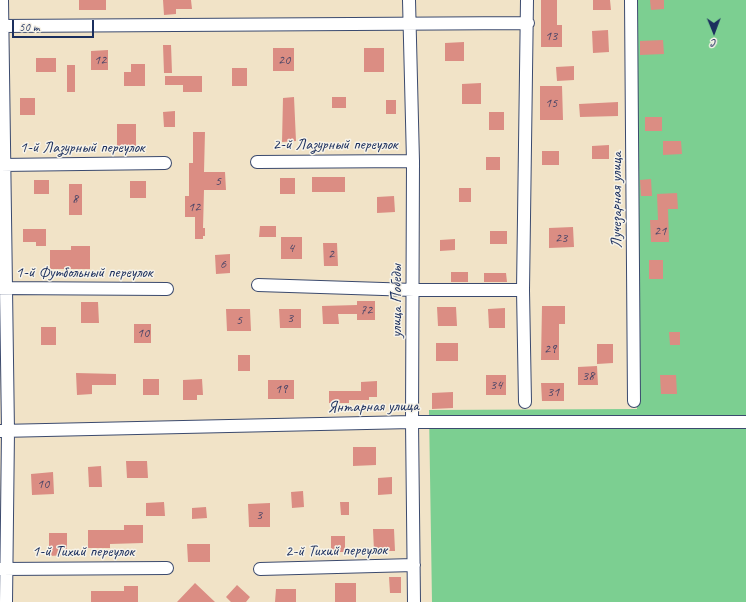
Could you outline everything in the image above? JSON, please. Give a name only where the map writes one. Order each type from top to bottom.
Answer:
[{"type":"street","points":[[2,0],[4,431],[3,569],[6,602]]},
{"type":"street","name":"улица Победы","points":[[409,0],[413,161],[414,290],[412,422],[414,602]]},
{"type":"street","points":[[525,402],[523,290],[528,0]]},
{"type":"street","name":"Лучезарная улица","points":[[631,0],[634,401]]},
{"type":"street","points":[[1,26],[528,23]]},
{"type":"street","name":"2-й Лазурный переулок","points":[[257,162],[413,161]]},
{"type":"street","name":"1-й Лазурный переулок","points":[[2,165],[165,163]]},
{"type":"street","points":[[258,285],[414,290],[523,290]]},
{"type":"street","name":"1-й Футбольный переулок","points":[[3,288],[167,289]]},
{"type":"street","name":"Янтарная улица","points":[[4,431],[412,422],[746,422]]},
{"type":"street","name":"2-й Тихий переулок","points":[[260,569],[414,565]]},
{"type":"street","name":"1-й Тихий переулок","points":[[3,569],[167,568]]},
{"type":"green space","points":[[632,0],[746,0],[746,602],[432,602],[429,410],[637,409]]},
{"type":"building","points":[[79,0],[106,0],[106,10],[79,10]]},
{"type":"building","points":[[163,0],[191,0],[192,9],[176,9],[176,14],[164,15]]},
{"type":"building","points":[[541,0],[557,0],[557,25],[562,25],[562,47],[541,47]]},
{"type":"building","points":[[593,0],[610,0],[611,10],[593,10]]},
{"type":"building","points":[[650,0],[664,0],[664,9],[651,10]]},
{"type":"building","points":[[608,30],[609,52],[593,53],[592,31]]},
{"type":"building","points":[[663,40],[664,54],[640,55],[640,41]]},
{"type":"building","points":[[464,42],[464,61],[445,61],[445,43]]},
{"type":"building","points":[[163,45],[171,45],[172,73],[164,73]]},
{"type":"building","points":[[273,48],[294,48],[294,71],[273,71]]},
{"type":"building","points":[[364,48],[384,48],[384,72],[364,72]]},
{"type":"building","points":[[108,50],[108,70],[91,70],[91,51]]},
{"type":"building","points":[[36,58],[56,58],[56,72],[36,72]]},
{"type":"building","points":[[131,64],[145,64],[145,86],[124,86],[124,72],[131,72]]},
{"type":"building","points":[[67,65],[75,65],[75,92],[67,92]]},
{"type":"building","points":[[574,66],[574,80],[557,81],[556,67]]},
{"type":"building","points":[[232,68],[247,68],[247,86],[232,86]]},
{"type":"building","points":[[165,76],[202,76],[202,92],[183,92],[183,85],[165,85]]},
{"type":"building","points":[[481,83],[481,104],[462,104],[462,84]]},
{"type":"building","points":[[540,86],[562,86],[563,120],[540,120]]},
{"type":"building","points":[[294,97],[296,141],[282,142],[283,98]]},
{"type":"building","points":[[332,97],[346,97],[346,108],[332,108]]},
{"type":"building","points":[[20,98],[35,98],[35,115],[20,115]]},
{"type":"building","points":[[386,100],[396,100],[396,114],[386,114]]},
{"type":"building","points":[[618,102],[618,116],[580,117],[579,104]]},
{"type":"building","points":[[175,111],[175,127],[164,127],[163,112]]},
{"type":"building","points":[[489,112],[504,112],[504,130],[489,130]]},
{"type":"building","points":[[645,117],[662,117],[662,131],[645,131]]},
{"type":"building","points":[[117,124],[136,124],[136,148],[117,148]]},
{"type":"building","points":[[193,132],[205,132],[204,172],[225,172],[226,190],[204,190],[203,228],[205,228],[205,236],[203,236],[203,239],[195,239],[195,217],[185,217],[185,196],[189,196],[189,163],[193,163]]},
{"type":"building","points":[[663,141],[681,141],[682,154],[663,155]]},
{"type":"building","points":[[609,145],[609,159],[592,159],[592,146]]},
{"type":"building","points":[[542,151],[559,151],[559,165],[542,165]]},
{"type":"building","points":[[486,157],[500,157],[500,170],[486,170]]},
{"type":"building","points":[[312,177],[345,177],[345,192],[312,192]]},
{"type":"building","points":[[280,178],[295,178],[295,194],[280,194]]},
{"type":"building","points":[[651,179],[652,196],[641,196],[640,180]]},
{"type":"building","points":[[34,180],[49,180],[49,194],[34,194]]},
{"type":"building","points":[[130,181],[146,181],[146,198],[130,198]]},
{"type":"building","points":[[69,184],[82,184],[82,215],[69,215]]},
{"type":"building","points":[[459,188],[471,188],[471,202],[459,202]]},
{"type":"building","points":[[677,193],[678,209],[668,209],[669,242],[651,242],[650,220],[658,220],[657,194]]},
{"type":"building","points":[[394,196],[395,212],[377,213],[377,197]]},
{"type":"building","points":[[260,226],[276,226],[276,237],[259,237]]},
{"type":"building","points":[[573,227],[574,247],[549,248],[549,228]]},
{"type":"building","points":[[23,229],[46,229],[46,246],[36,246],[36,242],[23,242]]},
{"type":"building","points":[[490,231],[507,231],[507,244],[490,244]]},
{"type":"building","points":[[281,237],[302,237],[302,259],[281,259]]},
{"type":"building","points":[[455,239],[455,250],[440,251],[440,240]]},
{"type":"building","points":[[323,243],[337,243],[338,266],[324,266]]},
{"type":"building","points":[[71,246],[90,246],[90,269],[50,269],[50,250],[71,250]]},
{"type":"building","points":[[230,254],[230,273],[216,274],[215,255]]},
{"type":"building","points":[[649,260],[663,260],[663,279],[649,279]]},
{"type":"building","points":[[451,272],[468,272],[468,282],[451,282]]},
{"type":"building","points":[[484,273],[506,273],[507,282],[484,282]]},
{"type":"building","points":[[357,301],[375,301],[375,320],[357,320],[357,314],[338,314],[339,324],[323,324],[322,306],[357,305]]},
{"type":"building","points":[[81,302],[98,302],[99,323],[81,323]]},
{"type":"building","points":[[542,306],[565,306],[565,324],[559,324],[559,360],[541,360]]},
{"type":"building","points":[[437,307],[456,307],[457,326],[438,326]]},
{"type":"building","points":[[505,308],[505,328],[489,328],[488,309]]},
{"type":"building","points":[[226,309],[250,309],[251,331],[227,331]]},
{"type":"building","points":[[279,309],[301,309],[301,328],[280,328]]},
{"type":"building","points":[[134,324],[151,324],[151,343],[134,343]]},
{"type":"building","points":[[41,327],[56,327],[56,345],[41,345]]},
{"type":"building","points":[[669,332],[680,332],[680,345],[670,345]]},
{"type":"building","points":[[436,343],[458,343],[458,361],[436,361]]},
{"type":"building","points":[[597,344],[613,344],[613,363],[597,364]]},
{"type":"building","points":[[238,355],[250,355],[250,371],[238,371]]},
{"type":"building","points":[[597,366],[598,385],[578,385],[578,367]]},
{"type":"building","points":[[76,373],[116,374],[116,385],[92,385],[92,394],[77,395]]},
{"type":"building","points":[[486,375],[506,375],[506,395],[486,395]]},
{"type":"building","points":[[660,375],[676,375],[677,394],[661,394]]},
{"type":"building","points":[[143,379],[159,379],[159,395],[143,395]]},
{"type":"building","points":[[202,379],[203,395],[197,395],[197,400],[183,400],[183,380]]},
{"type":"building","points":[[268,380],[294,380],[294,399],[268,399]]},
{"type":"building","points":[[377,381],[377,397],[369,397],[369,400],[349,400],[349,403],[329,403],[329,391],[361,391],[361,382]]},
{"type":"building","points":[[541,383],[564,383],[564,401],[542,401]]},
{"type":"building","points":[[453,392],[453,408],[432,409],[432,393]]},
{"type":"building","points":[[353,447],[376,447],[376,465],[353,466]]},
{"type":"building","points":[[126,461],[147,461],[148,478],[127,478]]},
{"type":"building","points":[[101,466],[102,487],[89,487],[88,467]]},
{"type":"building","points":[[53,472],[54,494],[32,495],[31,474]]},
{"type":"building","points":[[392,477],[392,494],[378,495],[378,478]]},
{"type":"building","points":[[303,491],[304,507],[292,508],[291,492]]},
{"type":"building","points":[[164,502],[165,516],[146,516],[146,503]]},
{"type":"building","points":[[340,502],[349,502],[349,515],[341,515]]},
{"type":"building","points":[[270,503],[270,527],[249,527],[248,504]]},
{"type":"building","points":[[206,507],[207,518],[192,519],[192,508]]},
{"type":"building","points":[[124,525],[143,525],[143,543],[110,544],[110,548],[88,548],[88,530],[124,530]]},
{"type":"building","points":[[373,529],[394,529],[395,551],[374,551]]},
{"type":"building","points":[[49,533],[67,533],[67,555],[49,556]]},
{"type":"building","points":[[331,536],[345,536],[345,552],[331,552]]},
{"type":"building","points":[[187,544],[210,544],[210,562],[188,562]]},
{"type":"building","points":[[389,577],[401,577],[401,593],[390,593]]},
{"type":"building","points":[[195,583],[215,602],[177,602]]},
{"type":"building","points":[[335,583],[356,583],[356,602],[335,602]]},
{"type":"building","points":[[237,585],[250,597],[246,602],[231,602],[226,597]]},
{"type":"building","points":[[124,586],[138,586],[138,602],[91,602],[91,591],[124,591]]},
{"type":"building","points":[[276,589],[296,589],[296,602],[275,602]]}]
